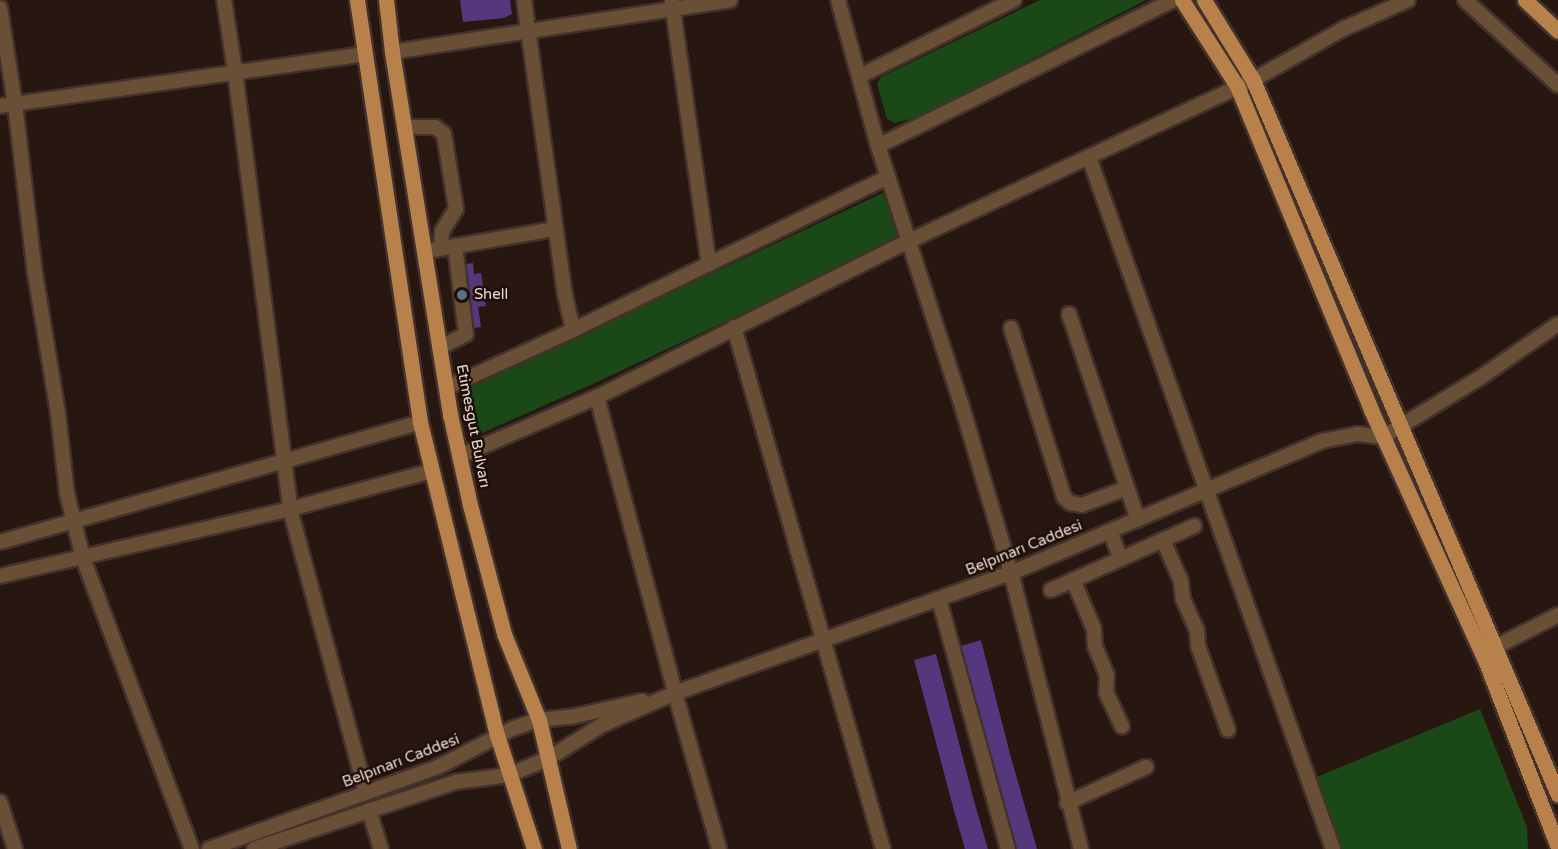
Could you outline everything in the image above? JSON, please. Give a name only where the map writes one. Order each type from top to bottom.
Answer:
[{"type":"main road","points":[[357,0],[420,422],[496,735],[534,849]]},
{"type":"main road","name":"Etimesgut Bulvarı","points":[[386,0],[392,52],[439,348],[460,456],[504,634],[539,720],[569,849]]},
{"type":"main road","points":[[1182,0],[1237,86],[1383,437],[1485,660],[1558,847]]},
{"type":"main road","points":[[1204,0],[1253,80],[1403,427],[1558,795]]},
{"type":"main road","points":[[1525,0],[1558,31]]},
{"type":"street","points":[[224,0],[235,70],[290,509],[366,793]]},
{"type":"street","points":[[524,0],[564,295],[573,330]]},
{"type":"street","points":[[392,52],[528,33],[672,4],[730,0]]},
{"type":"street","points":[[838,0],[878,146],[961,403],[1011,573],[1067,803],[1081,849]]},
{"type":"street","points":[[860,76],[1014,0]]},
{"type":"street","points":[[878,146],[1173,0]]},
{"type":"street","points":[[460,456],[597,397],[909,241],[1253,80],[1343,29],[1408,0]]},
{"type":"street","points":[[1465,0],[1558,85]]},
{"type":"street","points":[[672,4],[709,264]]},
{"type":"street","points":[[0,8],[15,104],[35,273],[58,413],[67,494],[83,558],[192,849]]},
{"type":"street","points":[[0,106],[235,70],[365,54]]},
{"type":"street","points":[[404,127],[435,127],[444,134],[456,209],[442,231],[448,247],[466,334],[439,348]]},
{"type":"street","points":[[1089,157],[1328,848]]},
{"type":"street","points":[[446,388],[573,330],[888,177]]},
{"type":"street","points":[[425,251],[555,228]]},
{"type":"street","points":[[1069,314],[1138,520]]},
{"type":"street","points":[[1383,437],[1403,427],[1558,324]]},
{"type":"street","points":[[734,327],[883,849]]},
{"type":"street","points":[[1011,328],[1064,497],[1070,504],[1082,505],[1127,488]]},
{"type":"street","points":[[597,397],[675,693],[719,849]]},
{"type":"street","points":[[0,542],[74,523],[420,422]]},
{"type":"street","name":"Belpınarı Caddesi","points":[[254,849],[454,782],[509,775],[549,758],[602,725],[675,693],[1011,573],[1322,441],[1358,434],[1383,437]]},
{"type":"street","points":[[0,576],[290,509],[432,471]]},
{"type":"street","points":[[1051,590],[1194,526]]},
{"type":"street","points":[[1110,531],[1121,559]]},
{"type":"street","points":[[1163,540],[1181,581],[1183,599],[1197,630],[1198,646],[1211,676],[1211,687],[1228,730]]},
{"type":"street","points":[[1073,580],[1093,625],[1095,646],[1107,675],[1106,692],[1122,726]]},
{"type":"street","points":[[939,599],[1008,849]]},
{"type":"street","points":[[1495,646],[1558,615]]},
{"type":"street","name":"Belpınarı Caddesi","points":[[209,849],[438,767],[496,735],[539,720],[575,716],[675,693]]},
{"type":"street","points":[[1067,803],[1146,767]]},
{"type":"street","points":[[0,802],[15,849]]},
{"type":"street","points":[[369,810],[381,849]]},
{"type":"green space","points":[[1040,0],[1146,0],[922,116],[895,123],[887,119],[877,84],[881,77]]},
{"type":"green space","points":[[883,193],[899,240],[597,382],[475,436],[463,398],[474,385]]},
{"type":"green space","points":[[1480,709],[1527,827],[1528,849],[1337,849],[1312,779]]},
{"type":"building","points":[[460,0],[510,0],[512,14],[504,18],[463,22]]},
{"type":"building","points":[[473,263],[474,274],[481,273],[486,306],[478,307],[481,327],[474,328],[466,264]]},
{"type":"building","points":[[981,640],[1037,849],[1017,849],[961,646]]},
{"type":"building","points":[[936,654],[988,849],[965,849],[956,818],[914,660]]},
{"type":"place","name":"Shell","points":[[462,295]]}]
